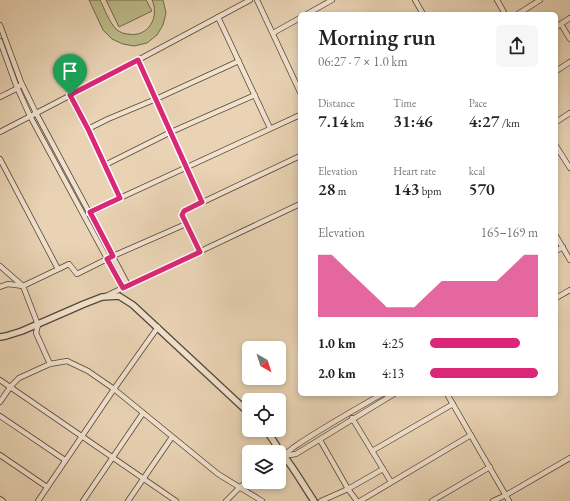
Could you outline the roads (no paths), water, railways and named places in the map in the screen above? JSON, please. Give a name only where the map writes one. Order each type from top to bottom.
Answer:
[{"type":"street","points":[[0,132],[250,0]]},
{"type":"street","points":[[257,0],[298,88]]},
{"type":"street","points":[[311,12],[332,0]]},
{"type":"street","points":[[415,0],[422,12]]},
{"type":"street","points":[[497,0],[504,12]]},
{"type":"street","points":[[521,12],[540,0]]},
{"type":"street","points":[[218,17],[270,128]]},
{"type":"street","points":[[558,26],[570,18]]},
{"type":"street","points":[[273,33],[298,19]]},
{"type":"street","points":[[561,24],[570,39]]},
{"type":"street","points":[[0,25],[22,82],[36,113],[128,285]]},
{"type":"street","points":[[0,41],[30,116],[123,288]]},
{"type":"street","points":[[138,60],[202,202]]},
{"type":"street","points":[[88,129],[239,61]]},
{"type":"street","points":[[558,69],[570,62]]},
{"type":"street","points":[[0,97],[18,88],[22,82]]},
{"type":"street","points":[[70,95],[88,129],[120,198]]},
{"type":"street","points":[[105,165],[171,132],[255,95]]},
{"type":"street","points":[[558,121],[570,113]]},
{"type":"street","points":[[84,216],[298,116]]},
{"type":"street","points":[[558,149],[570,168]]},
{"type":"street","points":[[200,252],[182,215],[184,211],[298,157]]},
{"type":"street","points":[[0,159],[58,269]]},
{"type":"street","points":[[0,342],[3,336],[38,324],[123,288],[298,205]]},
{"type":"street","points":[[0,287],[8,284],[23,286],[69,264],[76,274],[186,224]]},
{"type":"street","points":[[558,239],[570,260]]},
{"type":"street","points":[[558,250],[563,247]]},
{"type":"street","points":[[0,266],[23,286],[38,324],[36,332],[50,364]]},
{"type":"street","points":[[558,297],[570,290]]},
{"type":"street","points":[[102,297],[119,296],[133,305],[242,406]]},
{"type":"street","points":[[38,501],[158,327]]},
{"type":"street","points":[[0,402],[11,386],[19,378],[50,364],[67,362],[88,371],[114,389],[218,474],[262,501]]},
{"type":"street","points":[[0,380],[11,386],[176,501]]},
{"type":"street","points":[[286,453],[379,396]]},
{"type":"street","points":[[286,456],[296,454],[391,396]]},
{"type":"street","points":[[448,396],[509,501]]},
{"type":"street","points":[[372,451],[453,404]]},
{"type":"street","points":[[83,501],[143,413]]},
{"type":"street","points":[[349,413],[391,482]]},
{"type":"street","points":[[0,416],[65,460]]},
{"type":"street","points":[[320,440],[348,489],[358,501],[471,435]]},
{"type":"street","points":[[128,501],[172,437]]},
{"type":"street","points":[[0,455],[47,487]]},
{"type":"street","points":[[493,501],[570,458]]},
{"type":"street","points":[[286,460],[290,463],[314,501]]},
{"type":"street","points":[[432,501],[490,467]]},
{"type":"street","points":[[321,501],[348,489],[383,469]]},
{"type":"street","points":[[226,501],[242,486]]}]
